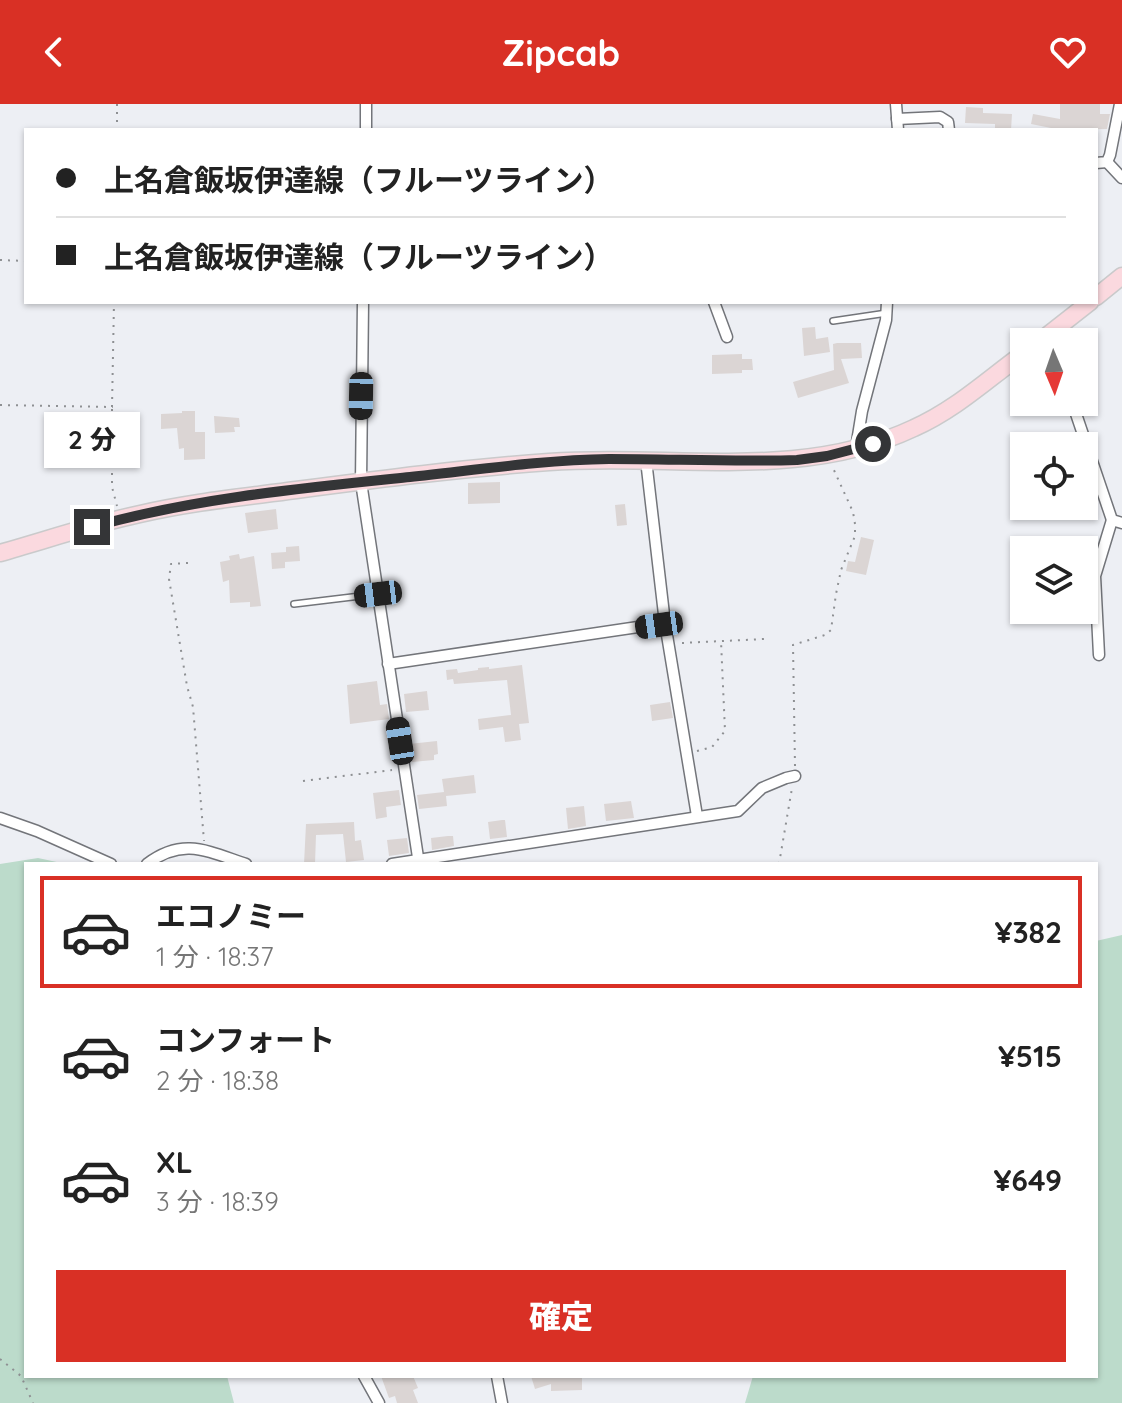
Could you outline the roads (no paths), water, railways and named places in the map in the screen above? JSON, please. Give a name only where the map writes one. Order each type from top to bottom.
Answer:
[{"type":"main road","points":[[1098,295],[1122,276]]},
{"type":"main road","points":[[1058,328],[1088,304]]},
{"type":"main road","points":[[0,553],[120,519],[198,503],[361,482],[549,462],[775,461],[827,456],[894,437],[934,418],[1010,364]]},
{"type":"street","points":[[366,104],[366,128]]},
{"type":"street","points":[[896,104],[897,124],[940,117],[948,122],[949,128]]},
{"type":"street","points":[[1120,104],[1102,162],[1122,178]]},
{"type":"street","points":[[363,304],[361,482],[419,862],[738,811],[762,788],[795,776]]},
{"type":"street","points":[[715,304],[727,337]]},
{"type":"street","points":[[856,448],[887,308]]},
{"type":"street","points":[[1077,416],[1117,521],[1095,576],[1099,655]]},
{"type":"street","points":[[646,460],[665,623],[697,816]]},
{"type":"street","points":[[388,664],[665,623]]},
{"type":"street","points":[[0,818],[107,862]]},
{"type":"street","points":[[150,862],[173,848],[203,850],[240,862]]},
{"type":"street","points":[[365,1378],[379,1403]]},
{"type":"street","points":[[497,1378],[502,1403]]},
{"type":"lane","points":[[833,321],[887,308]]},
{"type":"lane","points":[[294,604],[378,594]]}]
